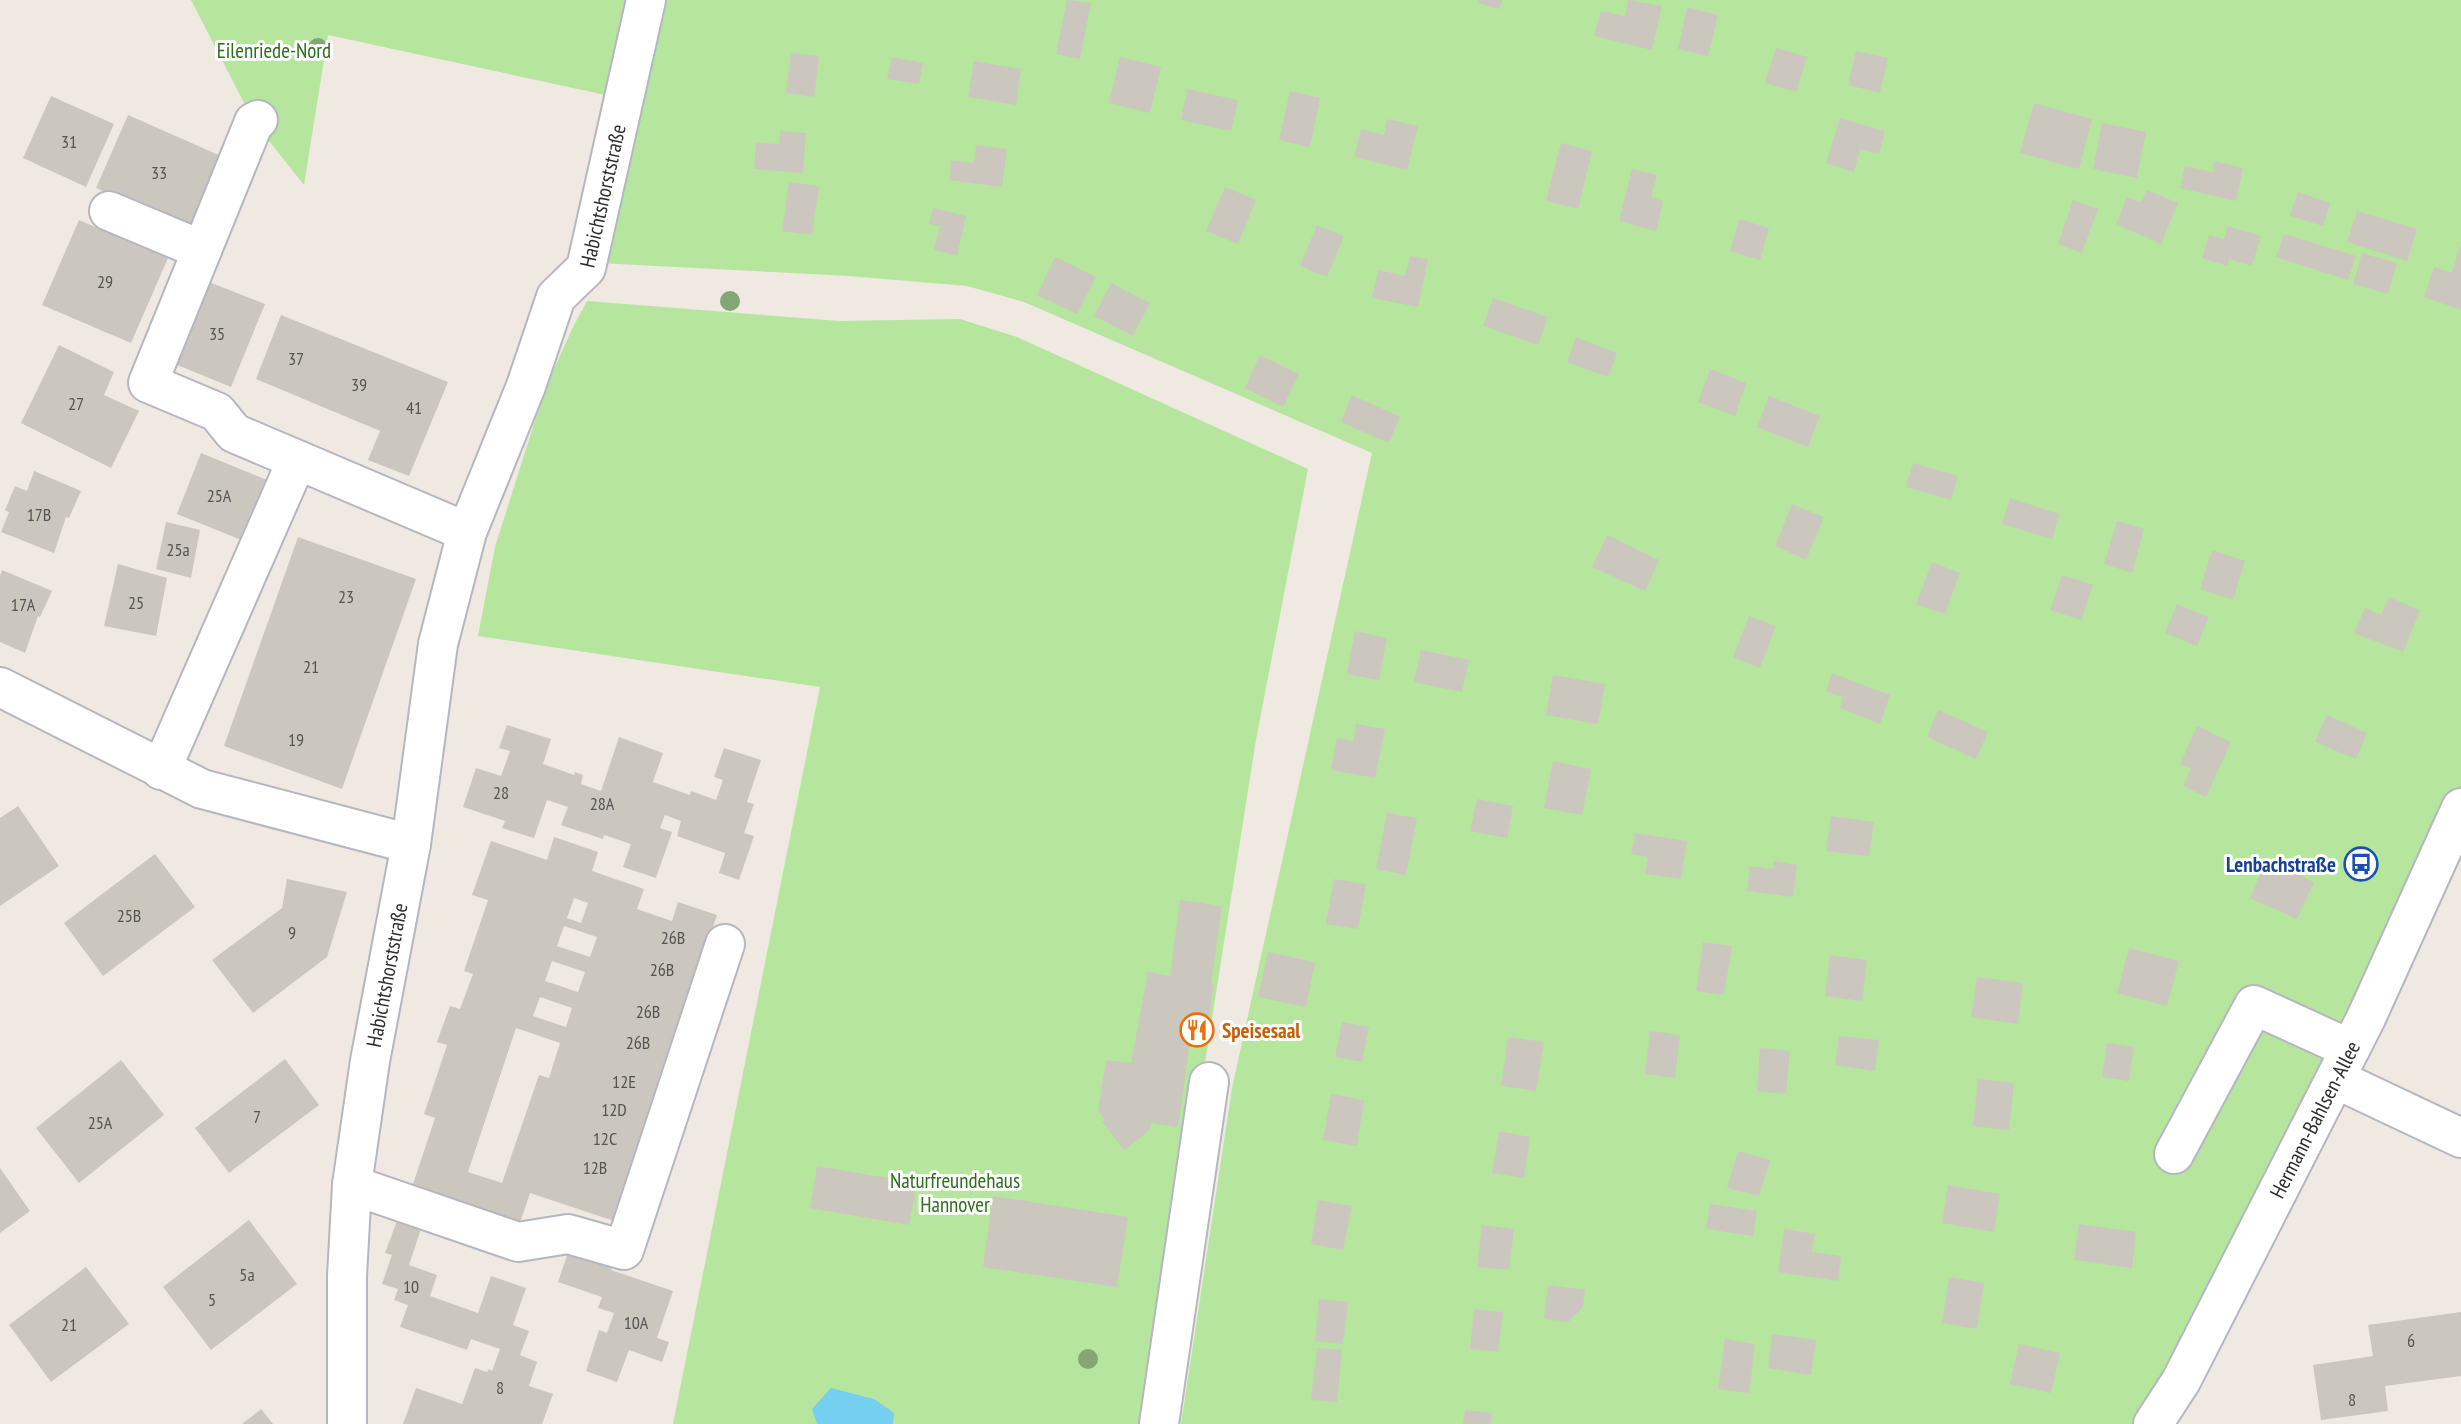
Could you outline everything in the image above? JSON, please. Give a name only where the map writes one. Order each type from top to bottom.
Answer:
[{"type":"street","name":"Habichtshorststraße","points":[[347,1424],[347,1276],[352,1185],[370,1061],[411,844],[438,644],[467,531],[526,386],[556,297],[586,268],[646,0]]},
{"type":"street","points":[[258,120],[254,122],[148,383],[217,412],[234,433],[467,531]]},
{"type":"street","points":[[109,211],[202,250]]},
{"type":"street","points":[[161,770],[297,460]]},
{"type":"street","points":[[0,687],[202,789],[411,844]]},
{"type":"street","name":"Hermann-Bahlsen-Allee","points":[[2153,1424],[2181,1381],[2343,1064],[2461,808]]},
{"type":"street","points":[[352,1185],[519,1242],[568,1234],[624,1250],[725,944]]},
{"type":"street","points":[[2174,1154],[2254,1005],[2461,1138]]},
{"type":"street","points":[[1159,1424],[1209,1082]]},
{"type":"green space","name":"Eilenriede-Nord","points":[[191,0],[635,0],[615,97],[328,35],[304,185],[254,122]]},
{"type":"green space","points":[[657,0],[2461,0],[2461,808],[2153,1424],[1181,1424],[1232,1088],[1372,453],[1024,302],[967,286],[849,276],[598,263]]},
{"type":"green space","name":"Naturfreundehaus Hannover","points":[[587,301],[839,321],[960,319],[1017,337],[1308,469],[1256,740],[1148,1424],[673,1424],[820,687],[478,636],[495,547],[545,389]]},
{"type":"water","points":[[831,1388],[874,1399],[894,1413],[893,1424],[817,1424],[812,1409]]},
{"type":"building","points":[[1067,0],[1091,3],[1080,59],[1056,54]]},
{"type":"building","points":[[1479,0],[1502,0],[1500,9],[1478,3]]},
{"type":"building","points":[[1628,0],[1662,6],[1652,50],[1594,36],[1601,11],[1625,16]]},
{"type":"building","points":[[1687,7],[1718,15],[1708,56],[1678,49]]},
{"type":"building","points":[[1776,48],[1807,57],[1796,92],[1765,83]]},
{"type":"building","points":[[1856,51],[1888,58],[1880,93],[1848,85]]},
{"type":"building","points":[[791,53],[819,56],[814,97],[786,93]]},
{"type":"building","points":[[892,57],[923,63],[919,84],[887,79]]},
{"type":"building","points":[[1120,57],[1161,67],[1150,113],[1109,103]]},
{"type":"building","points":[[974,61],[1021,69],[1016,105],[968,97]]},
{"type":"building","points":[[1187,89],[1238,100],[1231,131],[1181,120]]},
{"type":"building","points":[[1290,91],[1320,98],[1310,147],[1279,140]]},
{"type":"building","points":[[51,96],[114,124],[86,187],[23,158]]},
{"type":"building","points":[[2034,103],[2092,119],[2079,169],[2020,153]]},
{"type":"building","points":[[128,115],[221,156],[189,229],[96,188]]},
{"type":"building","points":[[1840,118],[1885,131],[1879,154],[1860,149],[1854,172],[1826,163]]},
{"type":"building","points":[[1387,119],[1418,126],[1407,170],[1354,157],[1361,129],[1384,135]]},
{"type":"building","points":[[2102,123],[2146,132],[2137,178],[2093,169]]},
{"type":"building","points":[[780,131],[806,133],[803,173],[754,169],[756,143],[779,144]]},
{"type":"building","points":[[1561,143],[1592,151],[1578,209],[1546,201]]},
{"type":"building","points":[[976,145],[1007,149],[1002,187],[949,180],[951,160],[974,163]]},
{"type":"building","points":[[2214,161],[2243,168],[2236,201],[2180,188],[2185,166],[2212,172]]},
{"type":"building","points":[[1632,169],[1657,175],[1651,197],[1663,201],[1656,231],[1619,221]]},
{"type":"building","points":[[789,182],[819,186],[812,235],[782,231]]},
{"type":"building","points":[[1225,187],[1256,200],[1238,244],[1206,231]]},
{"type":"building","points":[[2147,190],[2178,203],[2161,244],[2116,224],[2127,197],[2141,203]]},
{"type":"building","points":[[2298,192],[2330,203],[2323,226],[2290,216]]},
{"type":"building","points":[[2073,200],[2098,209],[2082,253],[2058,244]]},
{"type":"building","points":[[933,208],[966,216],[957,256],[934,250],[940,226],[929,224]]},
{"type":"building","points":[[2357,211],[2417,229],[2407,261],[2347,242]]},
{"type":"building","points":[[1739,219],[1769,228],[1760,260],[1730,251]]},
{"type":"building","points":[[79,220],[168,258],[131,343],[42,305]]},
{"type":"building","points":[[1317,225],[1344,236],[1327,277],[1300,266]]},
{"type":"building","points":[[2227,226],[2261,236],[2252,266],[2229,259],[2228,266],[2202,258],[2209,235],[2224,239]]},
{"type":"building","points":[[2284,234],[2356,256],[2348,280],[2276,257]]},
{"type":"building","points":[[2460,246],[2461,310],[2424,297],[2434,267],[2452,273]]},
{"type":"building","points":[[2362,253],[2397,263],[2388,294],[2353,284]]},
{"type":"building","points":[[1410,256],[1428,259],[1418,307],[1372,298],[1378,270],[1405,276]]},
{"type":"building","points":[[1055,257],[1096,277],[1077,314],[1037,295]]},
{"type":"building","points":[[204,280],[265,304],[231,387],[170,362]]},
{"type":"building","points":[[1111,283],[1150,303],[1133,336],[1094,316]]},
{"type":"building","points":[[1493,298],[1548,317],[1538,345],[1483,326]]},
{"type":"building","points":[[281,315],[448,382],[409,476],[368,460],[380,431],[256,379]]},
{"type":"building","points":[[1576,337],[1617,353],[1608,377],[1567,362]]},
{"type":"building","points":[[59,345],[114,372],[104,395],[139,411],[111,468],[21,423]]},
{"type":"building","points":[[1260,355],[1299,374],[1283,407],[1245,388]]},
{"type":"building","points":[[1710,369],[1746,383],[1735,416],[1698,402]]},
{"type":"building","points":[[1352,395],[1400,417],[1389,443],[1341,422]]},
{"type":"building","points":[[1769,396],[1820,416],[1808,447],[1757,427]]},
{"type":"building","points":[[201,453],[267,480],[244,541],[177,514]]},
{"type":"building","points":[[1913,463],[1958,476],[1951,500],[1906,487]]},
{"type":"building","points":[[34,471],[81,491],[69,518],[66,517],[54,553],[1,532],[9,512],[5,510],[15,486],[27,491]]},
{"type":"building","points":[[2010,498],[2059,514],[2052,539],[2002,524]]},
{"type":"building","points":[[1792,504],[1824,517],[1806,560],[1775,546]]},
{"type":"building","points":[[2117,521],[2144,529],[2132,573],[2104,564]]},
{"type":"building","points":[[166,522],[200,530],[191,578],[156,569]]},
{"type":"building","points":[[1607,535],[1659,560],[1645,591],[1592,567]]},
{"type":"building","points":[[298,537],[416,579],[342,789],[224,746]]},
{"type":"building","points":[[2212,550],[2245,561],[2233,600],[2200,589]]},
{"type":"building","points":[[1932,562],[1960,573],[1945,614],[1916,604]]},
{"type":"building","points":[[118,564],[167,578],[156,636],[104,626]]},
{"type":"building","points":[[2,570],[52,591],[40,617],[38,616],[25,653],[0,642]]},
{"type":"building","points":[[2062,575],[2093,585],[2081,620],[2050,610]]},
{"type":"building","points":[[2389,597],[2420,610],[2403,652],[2354,633],[2365,608],[2381,615]]},
{"type":"building","points":[[2177,604],[2209,617],[2197,646],[2165,633]]},
{"type":"building","points":[[1749,616],[1776,626],[1760,668],[1733,657]]},
{"type":"building","points":[[1355,631],[1387,638],[1379,680],[1347,674]]},
{"type":"building","points":[[1421,650],[1469,660],[1462,692],[1414,682]]},
{"type":"building","points":[[1832,673],[1890,695],[1880,724],[1840,708],[1843,697],[1826,691]]},
{"type":"building","points":[[1553,675],[1605,684],[1598,724],[1546,715]]},
{"type":"building","points":[[1938,710],[1988,732],[1976,759],[1927,737]]},
{"type":"building","points":[[2327,715],[2367,733],[2356,759],[2315,742]]},
{"type":"building","points":[[1356,724],[1385,729],[1375,778],[1331,770],[1337,738],[1353,741]]},
{"type":"building","points":[[507,725],[551,739],[543,764],[574,775],[575,772],[583,775],[581,784],[601,791],[619,737],[663,753],[653,782],[690,795],[691,791],[716,800],[723,780],[714,777],[724,748],[761,760],[747,802],[754,804],[744,833],[754,836],[739,880],[719,873],[725,853],[677,836],[681,821],[665,815],[660,828],[672,832],[656,878],[623,867],[631,844],[604,835],[603,839],[561,825],[568,807],[547,800],[534,838],[502,828],[505,821],[463,807],[476,768],[501,776],[510,751],[499,748]]},
{"type":"building","points":[[2197,726],[2231,742],[2206,797],[2183,786],[2191,769],[2180,764]]},
{"type":"building","points":[[1553,761],[1591,769],[1582,815],[1544,808]]},
{"type":"building","points":[[1477,799],[1513,806],[1507,838],[1470,831]]},
{"type":"building","points":[[18,806],[59,866],[0,906],[0,818]]},
{"type":"building","points":[[1387,813],[1417,818],[1406,875],[1376,869]]},
{"type":"building","points":[[1831,816],[1874,822],[1869,856],[1826,851]]},
{"type":"building","points":[[1635,833],[1687,841],[1681,879],[1645,874],[1648,857],[1631,854]]},
{"type":"building","points":[[554,837],[598,852],[592,871],[644,889],[637,909],[672,921],[678,902],[717,915],[614,1221],[530,1193],[520,1223],[412,1187],[435,1118],[424,1114],[447,1045],[437,1042],[450,1006],[460,1009],[473,974],[464,971],[488,900],[472,895],[491,841],[547,860]],"holes":[[[574,898],[588,903],[581,923],[567,918]],[[564,926],[597,937],[590,957],[557,946]],[[552,961],[585,972],[578,992],[545,981]],[[540,997],[572,1008],[566,1027],[533,1016]],[[516,1028],[560,1043],[549,1078],[539,1075],[502,1183],[468,1172]]]},
{"type":"building","points":[[155,854],[195,907],[103,976],[64,923]]},
{"type":"building","points":[[2266,860],[2314,882],[2297,919],[2250,898]]},
{"type":"building","points":[[1773,861],[1797,865],[1793,897],[1747,891],[1750,866],[1773,869]]},
{"type":"building","points":[[287,879],[347,892],[327,957],[253,1013],[212,960],[282,908]]},
{"type":"building","points":[[1334,879],[1366,884],[1358,929],[1326,924]]},
{"type":"building","points":[[1180,900],[1222,906],[1205,1042],[1190,1041],[1178,1127],[1151,1123],[1150,1130],[1124,1150],[1102,1122],[1105,1120],[1098,1111],[1106,1060],[1131,1063],[1148,972],[1170,976]]},
{"type":"building","points":[[1703,942],[1732,946],[1724,995],[1696,991]]},
{"type":"building","points":[[2129,948],[2179,961],[2167,1006],[2117,993]]},
{"type":"building","points":[[1268,952],[1315,962],[1306,1007],[1258,997]]},
{"type":"building","points":[[1830,955],[1867,960],[1862,1001],[1825,996]]},
{"type":"building","points":[[1977,977],[2023,983],[2018,1024],[1971,1017]]},
{"type":"building","points":[[1342,1022],[1369,1027],[1362,1062],[1335,1057]]},
{"type":"building","points":[[1650,1031],[1680,1035],[1675,1078],[1645,1074]]},
{"type":"building","points":[[1839,1036],[1879,1040],[1875,1071],[1835,1065]]},
{"type":"building","points":[[1508,1037],[1544,1042],[1536,1091],[1501,1086]]},
{"type":"building","points":[[2107,1043],[2134,1047],[2129,1081],[2102,1077]]},
{"type":"building","points":[[1760,1048],[1790,1051],[1786,1094],[1757,1091]]},
{"type":"building","points":[[285,1059],[319,1105],[229,1173],[195,1128]]},
{"type":"building","points":[[121,1060],[164,1115],[79,1183],[36,1128]]},
{"type":"building","points":[[1978,1079],[2014,1083],[2009,1130],[1973,1126]]},
{"type":"building","points":[[1331,1094],[1364,1100],[1357,1146],[1323,1140]]},
{"type":"building","points":[[1499,1131],[1530,1137],[1524,1178],[1492,1173]]},
{"type":"building","points":[[1738,1151],[1770,1160],[1759,1196],[1727,1188]]},
{"type":"building","points":[[817,1166],[917,1183],[909,1225],[810,1208]]},
{"type":"building","points":[[0,1168],[30,1211],[0,1233]]},
{"type":"building","points":[[1948,1185],[2000,1194],[1994,1232],[1942,1223]]},
{"type":"building","points":[[993,1196],[1128,1217],[1117,1287],[983,1267]]},
{"type":"building","points":[[1318,1200],[1352,1206],[1343,1250],[1311,1244]]},
{"type":"building","points":[[1710,1204],[1757,1211],[1753,1236],[1706,1229]]},
{"type":"building","points":[[398,1218],[422,1226],[409,1265],[437,1275],[430,1296],[478,1313],[491,1276],[526,1288],[513,1325],[529,1331],[520,1355],[537,1362],[529,1386],[553,1394],[542,1424],[403,1424],[416,1388],[462,1404],[475,1368],[492,1371],[500,1349],[471,1339],[467,1350],[400,1327],[408,1305],[394,1300],[398,1289],[382,1284],[392,1255],[385,1253]]},
{"type":"building","points":[[249,1220],[297,1284],[211,1350],[163,1287]]},
{"type":"building","points":[[2079,1224],[2136,1232],[2132,1268],[2074,1260]]},
{"type":"building","points":[[1482,1225],[1514,1229],[1509,1270],[1477,1267]]},
{"type":"building","points":[[1784,1229],[1815,1234],[1812,1252],[1841,1256],[1838,1281],[1778,1272]]},
{"type":"building","points":[[570,1247],[614,1262],[611,1270],[673,1291],[657,1338],[669,1342],[662,1362],[629,1350],[617,1382],[586,1371],[599,1330],[607,1333],[614,1313],[598,1308],[602,1297],[558,1282]]},
{"type":"building","points":[[86,1267],[129,1324],[51,1382],[9,1325]]},
{"type":"building","points":[[1949,1277],[1984,1283],[1977,1329],[1942,1323]]},
{"type":"building","points":[[1548,1285],[1585,1290],[1583,1307],[1568,1322],[1544,1319]]},
{"type":"building","points":[[1319,1299],[1348,1302],[1343,1344],[1315,1341]]},
{"type":"building","points":[[1474,1309],[1503,1312],[1498,1352],[1470,1349]]},
{"type":"building","points":[[2461,1312],[2461,1376],[2385,1386],[2388,1411],[2321,1420],[2313,1365],[2373,1356],[2368,1325]]},
{"type":"building","points":[[1772,1334],[1816,1340],[1811,1375],[1768,1368]]},
{"type":"building","points":[[1725,1339],[1755,1344],[1749,1393],[1718,1389]]},
{"type":"building","points":[[2019,1344],[2060,1353],[2051,1393],[2010,1384]]},
{"type":"building","points":[[1317,1348],[1342,1350],[1337,1402],[1311,1400]]},
{"type":"building","points":[[261,1409],[273,1424],[242,1424]]},
{"type":"building","points":[[1465,1410],[1492,1413],[1490,1424],[1463,1424]]},
{"type":"place","name":"Lenbachstraße","points":[[2361,864]]},
{"type":"place","name":"Speisesaal","points":[[1197,1030]]}]
